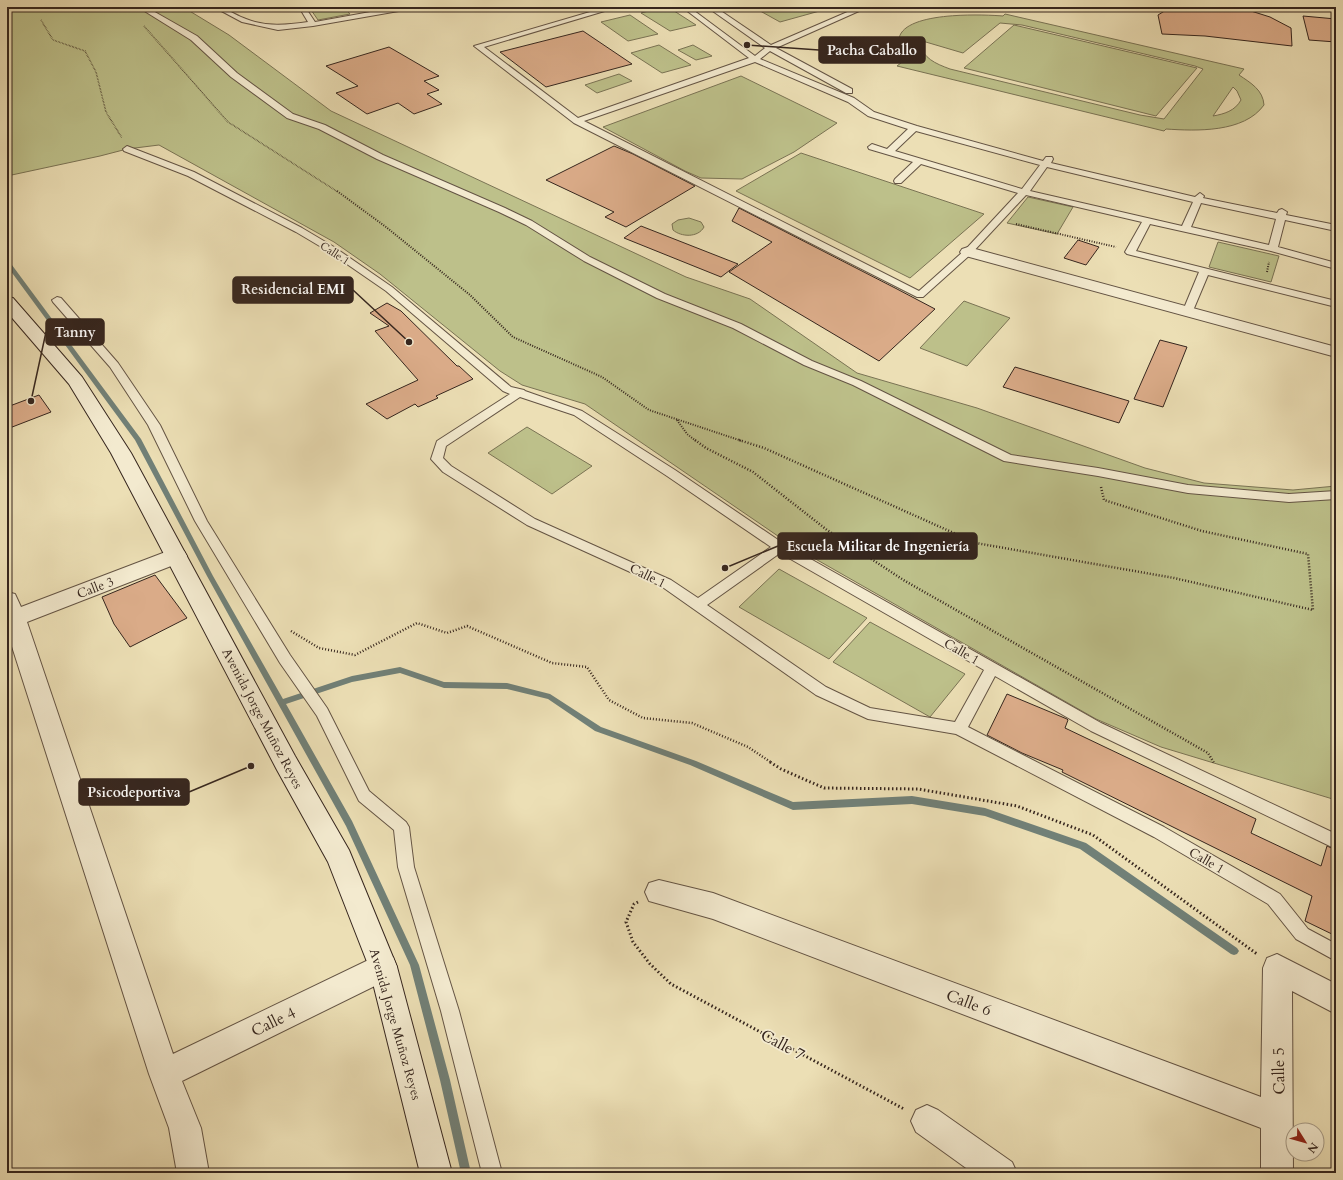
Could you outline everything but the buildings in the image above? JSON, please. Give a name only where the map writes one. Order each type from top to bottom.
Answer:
[{"type":"street","points":[[1318,7],[1336,8]]},
{"type":"street","points":[[968,252],[1187,313],[1336,352]]},
{"type":"street","name":"Avenida Jorge Muñoz Reyes","points":[[7,302],[76,381],[121,453],[286,763],[340,858],[382,967],[436,1173]]},
{"type":"street","name":"Calle 3","points":[[11,609],[176,556]]},
{"type":"street","points":[[11,609],[164,1074],[185,1128],[193,1173]]},
{"type":"street","name":"Calle 6","points":[[659,892],[713,906],[1278,1119]]},
{"type":"street","name":"Calle 4","points":[[164,1074],[382,967]]},
{"type":"street","points":[[1277,968],[1336,1000]]},
{"type":"street","name":"Calle 5","points":[[1277,968],[1277,1173]]},
{"type":"street","points":[[927,1121],[1001,1173]]},
{"type":"lane","points":[[141,7],[194,38],[234,75],[290,116],[322,127],[380,157],[516,217],[587,259],[661,296],[737,326],[808,363],[857,383],[1008,458],[1098,472],[1188,490],[1289,498],[1336,495]]},
{"type":"lane","points":[[217,7],[244,20],[278,28],[313,24],[410,7]]},
{"type":"lane","points":[[302,7],[313,24]]},
{"type":"lane","points":[[615,7],[478,46],[577,121],[920,296],[968,252],[999,220],[1048,162]]},
{"type":"lane","points":[[684,7],[754,59],[852,100],[871,114],[914,128],[1048,162],[1199,198],[1336,228]]},
{"type":"lane","points":[[710,7],[770,48],[859,96],[882,112],[1048,162]]},
{"type":"lane","points":[[577,121],[754,59],[770,48],[865,7]]},
{"type":"lane","points":[[889,152],[914,128]]},
{"type":"lane","points":[[872,147],[1024,192],[1147,222],[1273,249],[1336,266]]},
{"type":"lane","name":"Calle 1","points":[[127,149],[191,174],[299,230],[331,249],[389,290],[507,389],[520,392],[578,413],[671,473],[780,548],[1096,726],[1336,842]]},
{"type":"lane","points":[[898,181],[919,161]]},
{"type":"lane","points":[[1185,230],[1199,198]]},
{"type":"lane","points":[[1282,215],[1336,222]]},
{"type":"lane","points":[[1273,249],[1282,215]]},
{"type":"lane","points":[[1147,222],[1130,252],[1204,272],[1263,285],[1336,304]]},
{"type":"lane","points":[[1187,313],[1204,272]]},
{"type":"lane","points":[[57,300],[114,365],[154,425],[201,521],[285,659],[322,712],[364,796],[401,827],[406,867],[450,1011],[492,1173]]},
{"type":"lane","name":"Calle 1","points":[[520,392],[440,444],[437,459],[447,469],[532,522],[666,583],[821,691],[868,713],[959,729],[1159,832],[1274,899],[1302,934],[1336,953]]},
{"type":"lane","points":[[698,605],[780,548]]},
{"type":"lane","name":"Calle 1","points":[[959,729],[992,668]]},
{"type":"path","points":[[41,20],[53,40],[84,51],[96,72],[106,112],[127,149]]},
{"type":"path","points":[[139,20],[228,122],[331,186],[386,227],[470,295],[513,338],[602,377],[649,410],[764,448],[976,543],[1174,578],[1313,610],[1308,554],[1202,531],[1104,500],[1098,472]]},
{"type":"path","points":[[999,220],[1114,246],[1130,252]]},
{"type":"path","points":[[1263,285],[1273,249]]},
{"type":"path","points":[[676,419],[687,434],[706,448],[753,472],[827,530],[905,581],[1208,753],[1232,792]]},
{"type":"path","points":[[287,628],[292,633],[319,648],[355,655],[417,623],[447,633],[467,626],[552,663],[588,667],[609,700],[643,718],[692,723],[748,747],[782,769],[824,788],[918,789],[1017,806],[1093,835],[1277,968]]},
{"type":"path","name":"Calle 7","points":[[659,892],[634,904],[626,922],[633,942],[650,964],[671,984],[927,1121]]},
{"type":"green space","points":[[7,7],[183,7],[229,35],[331,111],[686,277],[750,299],[857,373],[977,408],[1145,468],[1204,483],[1293,490],[1336,486],[1336,800],[1161,747],[1096,719],[791,545],[585,404],[522,385],[500,371],[380,274],[334,242],[159,145],[127,149],[7,176]]},
{"type":"green space","points":[[309,7],[344,7],[350,14],[318,20]]},
{"type":"green space","points":[[668,7],[696,25],[670,31],[641,13]]},
{"type":"green space","points":[[753,7],[834,7],[780,22]]},
{"type":"green space","points":[[1005,14],[1244,69],[1239,75],[1259,91],[1264,105],[1255,114],[1244,121],[1232,125],[1205,130],[1166,129],[1164,131],[897,66],[906,59],[899,43],[902,31],[914,23],[932,18],[952,16],[1003,16]],"holes":[[[1000,23],[1022,25],[1203,69],[1164,119],[1140,115],[950,69],[939,65],[927,57],[918,43],[919,40],[963,53]],[[1233,87],[1237,91],[1241,100],[1239,104],[1229,111],[1213,116]]]},
{"type":"green space","points":[[630,15],[658,34],[628,41],[601,22]]},
{"type":"green space","points":[[1014,25],[1197,68],[1156,116],[964,68]]},
{"type":"green space","points":[[659,45],[691,65],[662,73],[631,53]]},
{"type":"green space","points":[[693,45],[712,56],[696,60],[678,50]]},
{"type":"green space","points":[[619,74],[632,81],[597,93],[585,85]]},
{"type":"green space","points":[[741,76],[837,123],[794,152],[742,179],[701,178],[603,127]]},
{"type":"green space","points":[[801,153],[984,214],[910,278],[736,191]]},
{"type":"green space","points":[[1028,197],[1073,207],[1057,234],[1007,223]]},
{"type":"green space","points":[[689,218],[701,222],[704,227],[701,231],[694,235],[685,235],[673,230],[672,224],[678,220]]},
{"type":"green space","points":[[1218,242],[1279,256],[1271,282],[1209,267]]},
{"type":"green space","points":[[964,301],[1010,318],[967,366],[920,348]]},
{"type":"green space","points":[[527,427],[592,466],[552,494],[488,453]]},
{"type":"green space","points":[[779,569],[867,618],[829,659],[739,607]]},
{"type":"green space","points":[[870,622],[965,674],[930,717],[833,662]]},
{"type":"waterway","points":[[7,262],[138,439],[210,576],[281,703]]},
{"type":"waterway","points":[[281,703],[352,679],[400,670],[444,685],[507,686],[550,697],[598,729],[693,763],[793,806],[912,800],[985,812],[1083,846],[1234,951]]},
{"type":"waterway","points":[[281,703],[349,824],[414,965],[445,1080],[466,1173]]},
{"type":"place","name":"Pacha Caballo","points":[[747,45]]},
{"type":"place","name":"Residencial EMI","points":[[409,342]]},
{"type":"place","name":"Tanny","points":[[31,401]]},
{"type":"place","name":"Escuela Militar de Ingeniería","points":[[725,568]]},
{"type":"place","name":"Psicodeportiva","points":[[251,766]]}]
